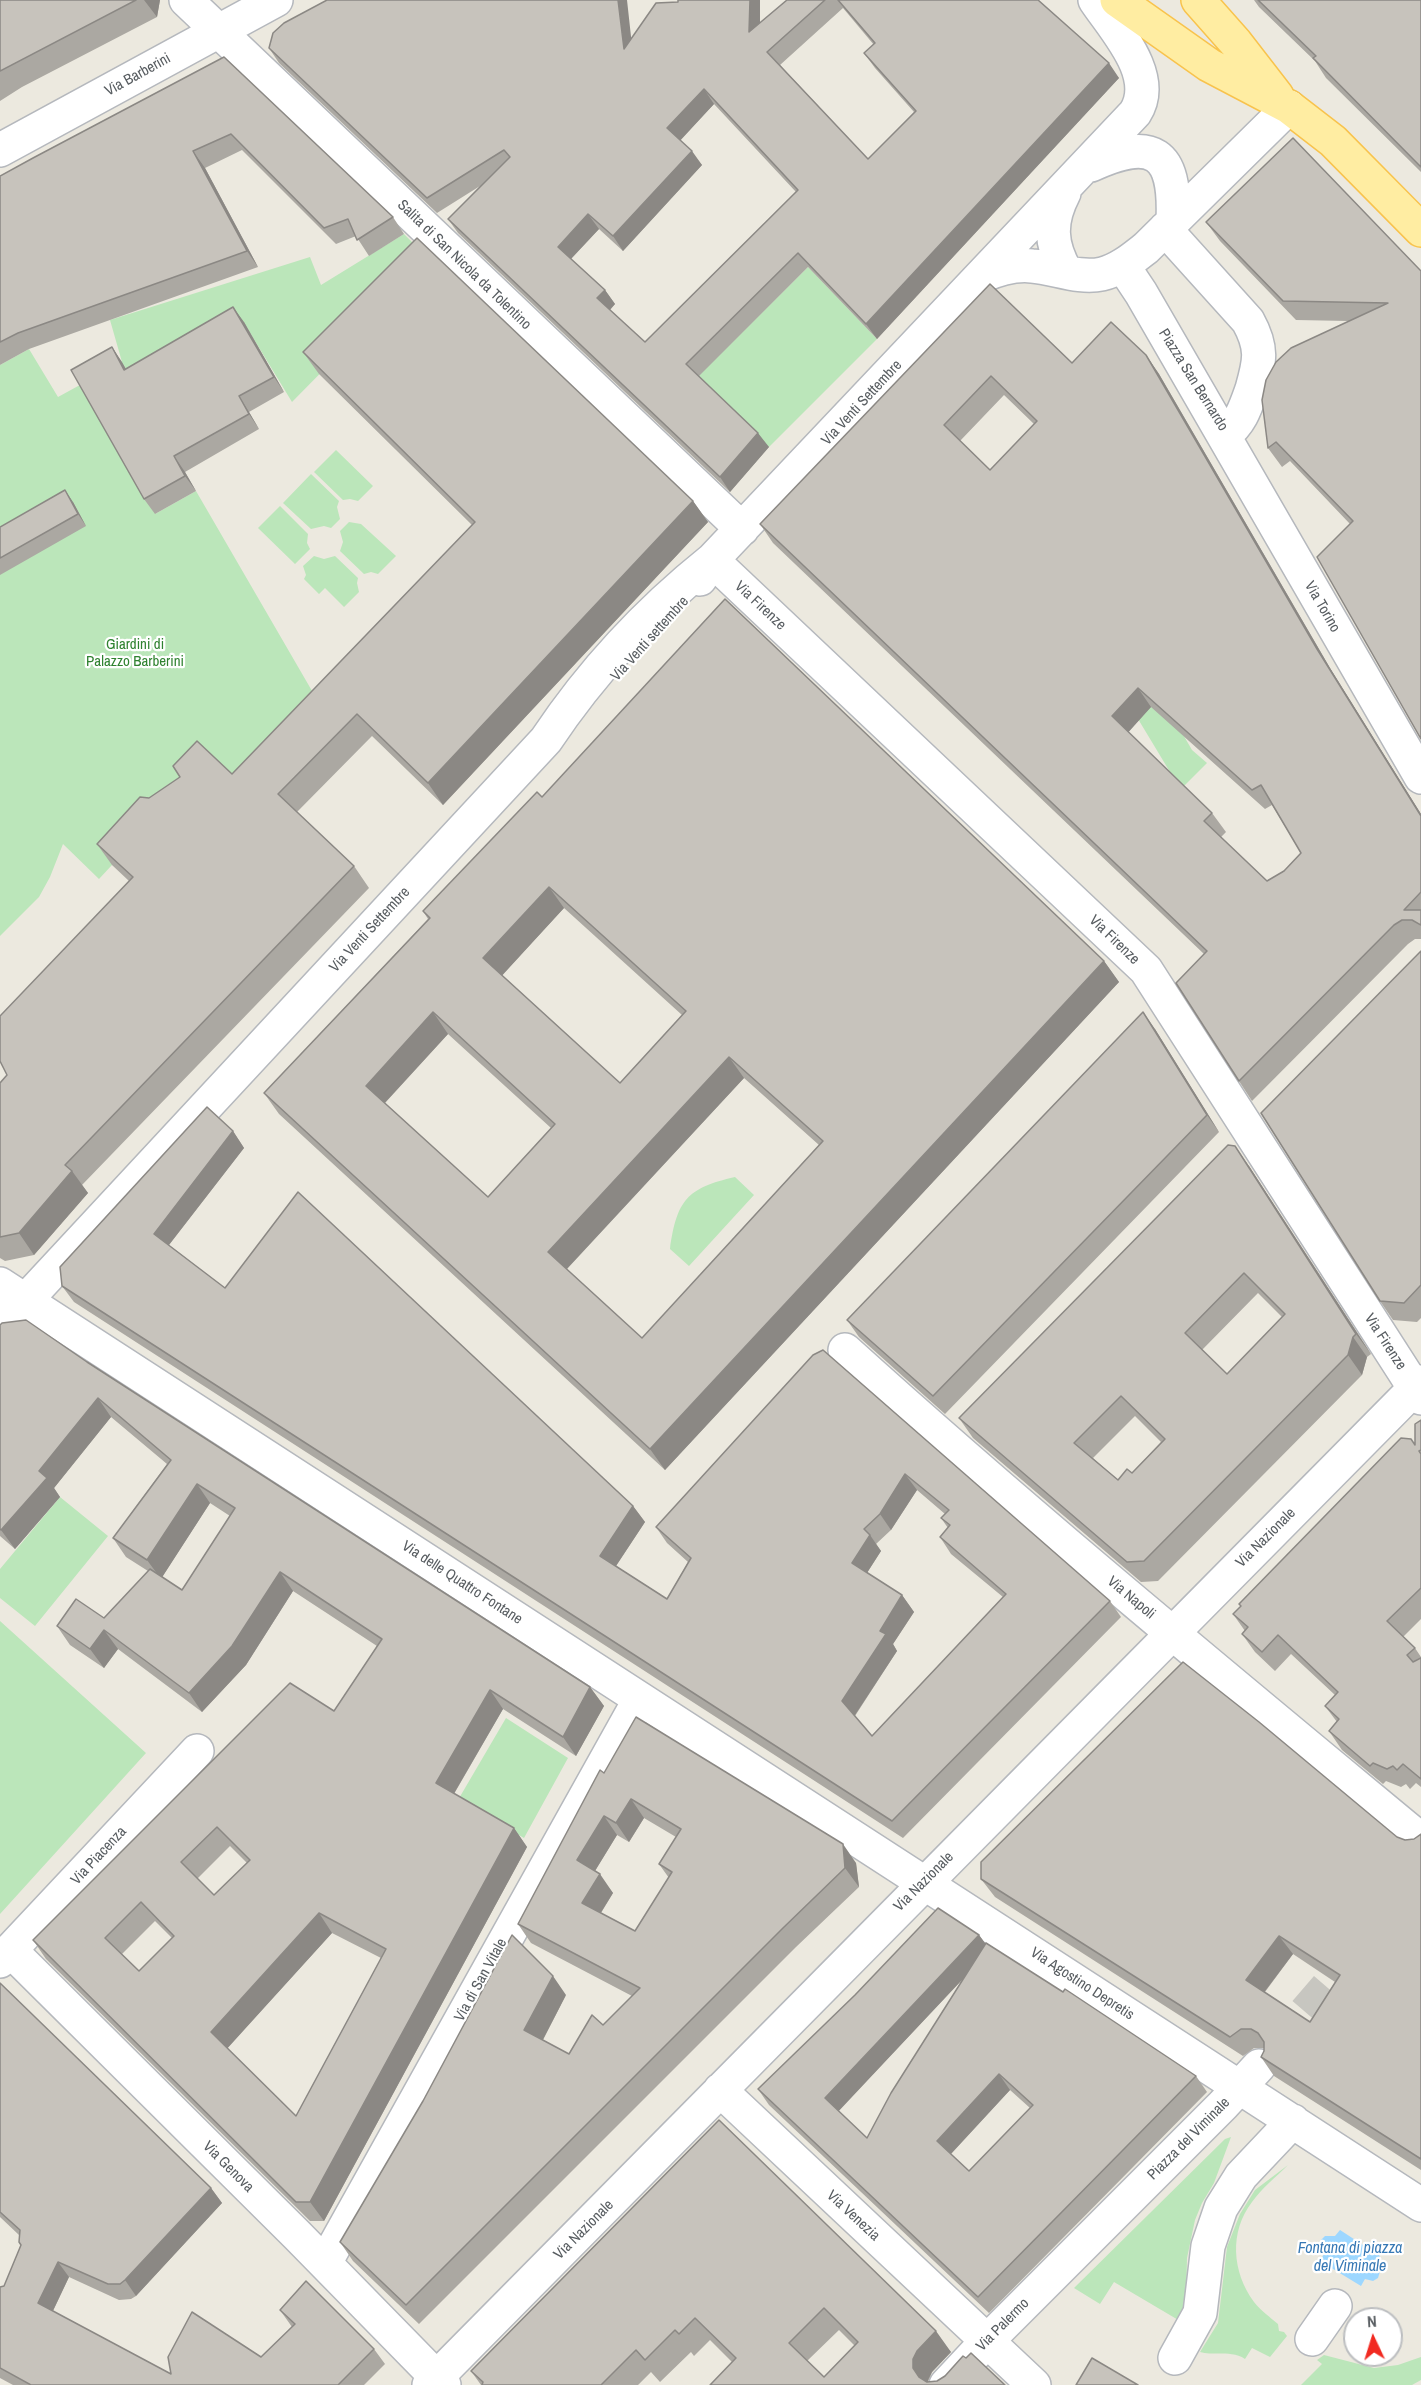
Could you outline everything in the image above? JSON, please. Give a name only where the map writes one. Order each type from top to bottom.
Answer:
[{"type":"main road","points":[[1117,0],[1209,65],[1285,104],[1333,141],[1421,230]]},
{"type":"main road","points":[[1212,5],[1285,104]]},
{"type":"street","name":"Salita di San Nicola da Tolentino","points":[[186,0],[742,529]]},
{"type":"street","name":"Via Barberini","points":[[0,150],[276,0]]},
{"type":"street","points":[[982,276],[1128,122],[1141,102],[1142,82],[1138,66],[1095,0]]},
{"type":"street","points":[[982,276],[1004,268],[1022,266],[1093,275],[1110,272],[1123,266],[1146,248],[1239,158],[1285,104]]},
{"type":"street","points":[[1066,272],[1054,245],[1052,225],[1057,207],[1079,174],[1111,156],[1131,152],[1149,152],[1156,156],[1168,170],[1174,190],[1169,225]]},
{"type":"street","name":"Piazza San Bernardo","points":[[1123,266],[1224,436],[1240,422],[1248,405],[1260,360],[1256,334],[1248,321],[1169,225]]},
{"type":"street","name":"Via Venti Settembre","points":[[742,529],[982,276]]},
{"type":"street","name":"Via Torino","points":[[1224,436],[1421,777]]},
{"type":"street","points":[[712,560],[742,529]]},
{"type":"street","name":"Via Venti Settembre","points":[[0,1328],[13,1292],[546,740],[574,697],[599,667],[664,600],[712,560]]},
{"type":"street","name":"Via Firenze","points":[[712,560],[1137,961],[1154,981],[1238,1142],[1419,1389]]},
{"type":"street","points":[[1238,1142],[1273,1107]]},
{"type":"street","name":"Via delle Quattro Fontane","points":[[13,1292],[924,1882]]},
{"type":"street","name":"Via Napoli","points":[[845,1350],[945,1440],[1421,1840]]},
{"type":"street","name":"Via Nazionale","points":[[437,2382],[924,1882],[1419,1389]]},
{"type":"street","points":[[945,1440],[968,1416]]},
{"type":"street","name":"Via di San Vitale","points":[[325,2263],[640,1699]]},
{"type":"street","name":"Via Piacenza","points":[[5,1955],[197,1751]]},
{"type":"street","name":"Via Agostino Depretis","points":[[924,1882],[1249,2077]]},
{"type":"street","name":"Via Genova","points":[[5,1955],[297,2235],[437,2382]]},
{"type":"street","name":"Piazza del Viminale","points":[[1061,2267],[1249,2077],[1293,2121],[1421,2205]]},
{"type":"street","name":"Via Venezia","points":[[720,2090],[1034,2385]]},
{"type":"street","points":[[1175,2358],[1200,2313],[1208,2246],[1221,2208],[1241,2176],[1293,2121]]},
{"type":"street","name":"Via Palermo","points":[[946,2385],[1061,2267]]},
{"type":"street","points":[[1312,2339],[1335,2306]]},
{"type":"green space","name":"Giardini di Palazzo Barberini","points":[[404,234],[431,261],[292,402],[244,323],[155,514],[196,491],[326,715],[112,865],[99,879],[63,844],[39,897],[0,936],[0,365],[29,349],[58,397],[122,362],[110,320],[310,257],[321,285]]},
{"type":"green space","points":[[808,267],[877,339],[769,447],[696,378]]},
{"type":"green space","points":[[336,450],[373,486],[358,501],[343,500],[314,472]]},
{"type":"green space","points":[[311,474],[339,501],[337,507],[340,519],[331,528],[324,526],[311,529],[283,503]]},
{"type":"green space","points":[[280,506],[308,534],[307,543],[310,549],[295,564],[258,528]]},
{"type":"green space","points":[[349,522],[361,524],[396,556],[378,574],[371,572],[364,574],[340,551],[343,542],[340,531]]},
{"type":"green space","points":[[314,556],[324,559],[335,556],[358,578],[359,592],[344,607],[325,588],[319,594],[304,579],[306,575],[303,566]]},
{"type":"green space","points":[[1159,693],[1192,750],[1207,763],[1184,786],[1170,772],[1132,709]]},
{"type":"green space","points":[[735,1177],[754,1195],[689,1266],[670,1249],[676,1219],[681,1208],[695,1192],[719,1181]]},
{"type":"green space","points":[[60,1497],[108,1536],[35,1626],[0,1598],[0,1569]]},
{"type":"green space","points":[[0,1621],[146,1753],[0,1914]]},
{"type":"green space","points":[[506,1718],[568,1758],[524,1838],[458,1800]]},
{"type":"green space","points":[[1231,2137],[1214,2183],[1195,2220],[1187,2258],[1186,2304],[1180,2321],[1114,2282],[1100,2304],[1074,2288],[1225,2139]]},
{"type":"green space","points":[[1288,2165],[1252,2202],[1240,2226],[1236,2252],[1241,2278],[1247,2290],[1257,2305],[1278,2324],[1279,2331],[1284,2332],[1287,2336],[1270,2357],[1252,2348],[1245,2359],[1229,2354],[1200,2352],[1218,2323],[1227,2247],[1240,2214],[1255,2190]]},
{"type":"green space","points":[[1324,2355],[1343,2360],[1343,2367],[1374,2368],[1403,2367],[1403,2363],[1421,2357],[1421,2380],[1412,2385],[1301,2385],[1322,2364],[1317,2360]]},
{"type":"water","name":"Fontana di piazza del Viminale","points":[[1340,2230],[1380,2256],[1376,2262],[1381,2268],[1378,2278],[1373,2281],[1365,2279],[1361,2286],[1320,2261],[1324,2254],[1320,2249],[1321,2240],[1325,2236],[1335,2236]]},
{"type":"building","points":[[0,0],[136,0],[0,71]]},
{"type":"building","points":[[327,0],[618,0],[624,49],[656,3],[678,2],[678,0],[750,0],[749,32],[787,0],[825,0],[767,52],[868,159],[916,111],[864,53],[875,43],[838,0],[1038,0],[1109,63],[866,324],[798,253],[686,364],[758,433],[720,477],[448,219],[510,157],[504,150],[427,198],[269,48],[273,33],[284,23]],"holes":[[[704,89],[798,190],[645,342],[597,298],[605,290],[558,247],[588,214],[613,236],[692,151],[667,128]]]},
{"type":"building","points":[[1258,0],[1421,0],[1421,167],[1313,58],[1316,56]]},
{"type":"building","points":[[224,57],[393,217],[357,240],[348,219],[324,228],[231,134],[193,151],[247,251],[18,333],[0,342],[0,176]]},
{"type":"building","points":[[1293,138],[1421,271],[1421,739],[1317,557],[1353,521],[1276,442],[1268,448],[1262,400],[1266,380],[1276,362],[1291,348],[1388,303],[1283,301],[1206,222]]},
{"type":"building","points":[[417,238],[693,501],[428,783],[357,714],[278,794],[354,866],[65,1165],[72,1171],[19,1233],[0,1237],[0,1083],[7,1075],[0,1061],[0,1016],[133,877],[97,844],[140,797],[149,798],[180,777],[173,766],[197,741],[232,774],[475,522],[303,352]]},
{"type":"building","points":[[990,284],[1072,363],[1111,322],[1146,355],[1317,649],[1421,816],[1421,892],[1404,910],[1421,910],[1421,925],[1412,920],[1402,920],[1394,925],[1239,1081],[1176,983],[1207,951],[760,524]],"holes":[[[991,376],[1037,421],[990,470],[944,425]],[[1138,688],[1252,790],[1261,785],[1301,853],[1284,871],[1267,881],[1204,821],[1212,813],[1112,716]]]},
{"type":"building","points":[[233,307],[274,377],[239,396],[249,414],[174,456],[185,476],[144,499],[71,370],[112,347],[124,370]]},
{"type":"building","points":[[65,490],[78,514],[0,558],[0,527]]},
{"type":"building","points":[[725,599],[1104,961],[650,1449],[264,1093],[430,918],[423,911],[537,792],[542,797]],"holes":[[[549,887],[686,1011],[620,1083],[483,958]],[[433,1012],[555,1124],[488,1197],[366,1086]],[[729,1057],[823,1141],[642,1338],[548,1252]]]},
{"type":"building","points":[[1421,951],[1421,1285],[1404,1303],[1380,1301],[1261,1113]]},
{"type":"building","points":[[1143,1012],[1207,1115],[933,1396],[847,1320]]},
{"type":"building","points":[[207,1107],[233,1131],[154,1234],[225,1288],[298,1192],[633,1506],[600,1556],[667,1599],[691,1558],[656,1527],[813,1355],[823,1350],[1110,1601],[892,1821],[62,1286],[60,1267]],"holes":[[[905,1474],[949,1510],[941,1518],[950,1525],[940,1537],[1006,1594],[872,1736],[842,1701],[886,1634],[880,1631],[902,1595],[852,1563],[870,1535],[864,1529],[880,1514]]]},
{"type":"building","points":[[1228,1145],[1235,1146],[1356,1334],[1348,1355],[1144,1561],[1127,1562],[959,1418]],"holes":[[[1244,1273],[1285,1314],[1227,1374],[1185,1333]],[[1121,1396],[1165,1439],[1132,1473],[1127,1469],[1118,1480],[1074,1443]]]},
{"type":"building","points":[[26,1320],[87,1362],[590,1687],[563,1737],[490,1690],[436,1783],[514,1828],[310,2202],[296,2202],[33,1940],[290,1683],[334,1711],[382,1639],[280,1572],[232,1646],[189,1693],[104,1630],[90,1649],[57,1626],[76,1599],[104,1618],[150,1569],[182,1590],[235,1508],[197,1484],[147,1560],[113,1538],[171,1460],[98,1398],[39,1471],[47,1478],[1,1530],[0,1325]],"holes":[[[217,1827],[250,1860],[214,1895],[181,1862]],[[141,1902],[174,1936],[139,1971],[105,1938]],[[319,1913],[386,1949],[296,2116],[211,2032]]]},
{"type":"building","points":[[1421,1420],[1421,1450],[1419,1451],[1421,1454],[1421,1588],[1387,1621],[1415,1648],[1407,1655],[1413,1662],[1421,1658],[1421,1779],[1403,1764],[1397,1770],[1393,1766],[1387,1769],[1373,1763],[1370,1766],[1329,1731],[1339,1719],[1325,1706],[1338,1692],[1278,1635],[1262,1652],[1242,1634],[1248,1627],[1233,1614],[1241,1606],[1239,1604],[1401,1438],[1411,1439],[1415,1445],[1415,1424]]},
{"type":"building","points":[[1183,1662],[1397,1837],[1405,1840],[1414,1839],[1421,1834],[1421,2159],[1261,2057],[1264,2042],[1258,2033],[1251,2029],[1241,2029],[1230,2037],[981,1879],[981,1862]],"holes":[[[1279,1936],[1340,1975],[1310,2022],[1246,1980]]]},
{"type":"building","points":[[636,1717],[843,1844],[845,1868],[406,2305],[340,2242],[423,2101],[512,1935],[553,1976],[524,2030],[569,2054],[592,2015],[603,2025],[640,1988],[518,1924],[600,1770],[604,1773]],"holes":[[[631,1799],[681,1829],[659,1864],[672,1872],[635,1931],[582,1903],[600,1874],[577,1860],[604,1816],[616,1823]]]},
{"type":"building","points":[[938,1908],[979,1935],[825,2098],[867,2138],[891,2093],[986,1943],[1063,1992],[1065,1989],[1196,2076],[978,2297],[758,2089],[855,1995]],"holes":[[[999,2074],[1033,2105],[969,2171],[937,2141]]]},
{"type":"building","points":[[0,1983],[211,2188],[120,2284],[108,2284],[58,2262],[38,2303],[171,2374],[168,2357],[192,2312],[261,2357],[295,2324],[280,2310],[306,2281],[374,2349],[338,2385],[31,2385],[0,2368],[0,2287],[4,2286],[21,2245],[20,2230],[0,2212]]},
{"type":"building","points":[[719,2120],[936,2331],[917,2351],[913,2359],[913,2368],[919,2377],[927,2382],[937,2381],[945,2376],[963,2356],[966,2358],[971,2353],[1005,2385],[710,2385],[736,2358],[695,2318],[679,2334],[675,2330],[645,2360],[636,2350],[601,2385],[482,2385],[483,2382],[471,2371]],"holes":[[[824,2308],[858,2342],[824,2377],[789,2343]]]},
{"type":"building","points":[[1092,2358],[1138,2385],[1076,2385]]},
{"type":"tunnel","points":[[1273,2049],[1421,1877]]}]
